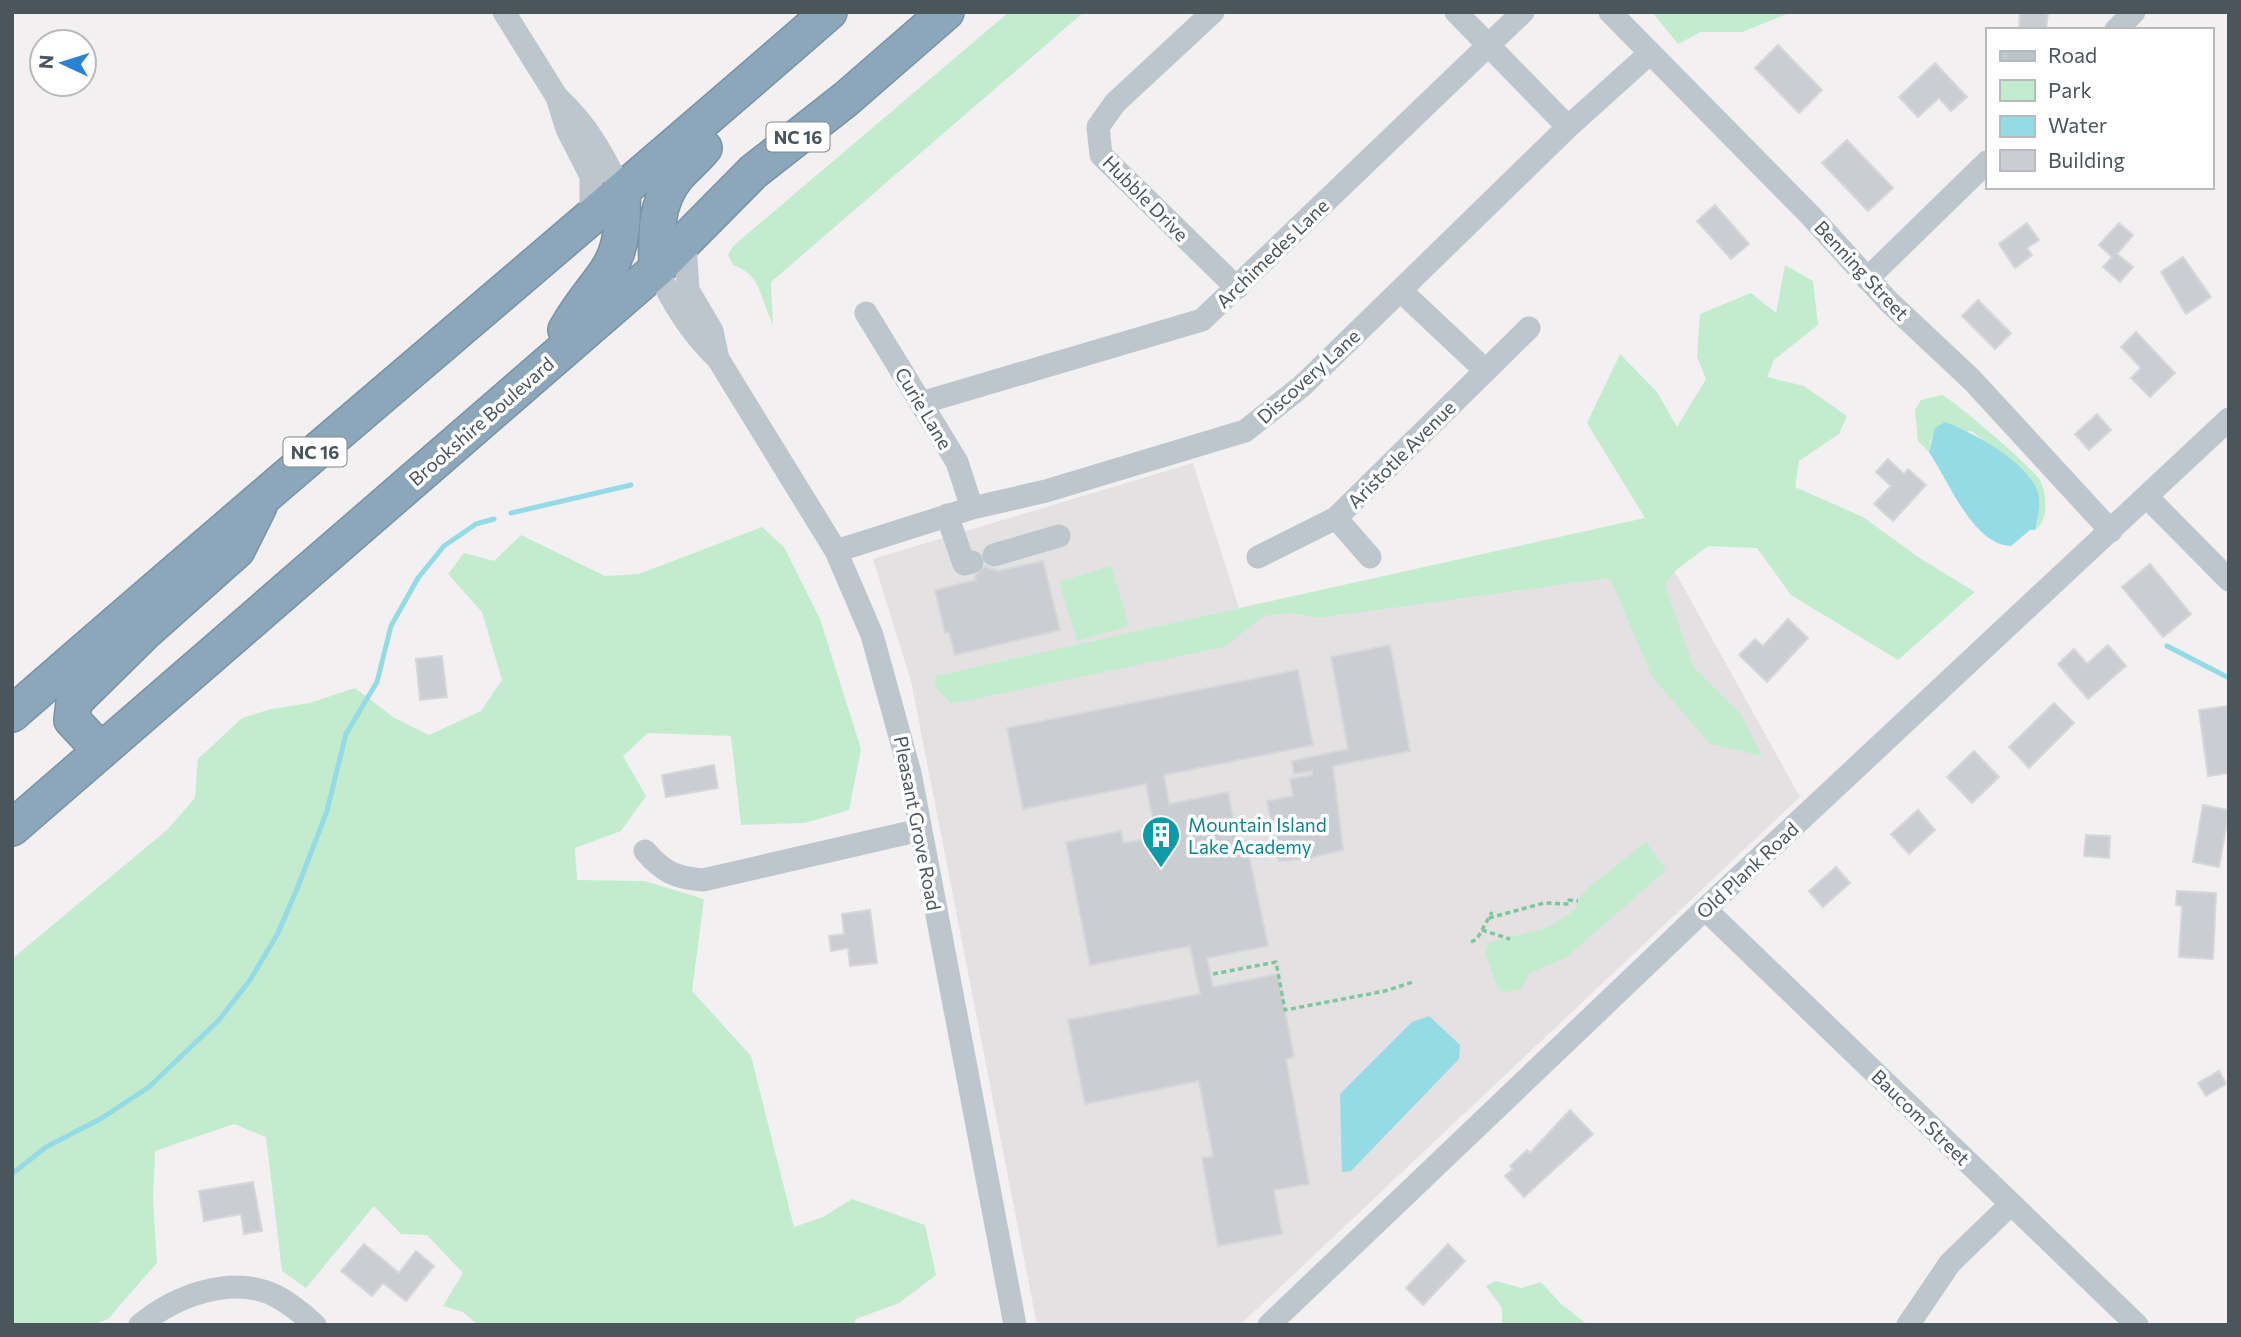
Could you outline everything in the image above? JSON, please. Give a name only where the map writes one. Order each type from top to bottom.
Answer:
[{"type":"highway","name":"NC 16","points":[[12,714],[265,493],[591,220],[829,12]]},
{"type":"highway","name":"Brookshire Boulevard","points":[[12,828],[657,269],[753,172],[846,99],[946,12]]},
{"type":"highway","points":[[657,269],[658,217],[669,187],[702,152],[747,83]]},
{"type":"highway","points":[[546,365],[579,307],[612,268],[622,237],[622,193]]},
{"type":"highway","points":[[101,751],[72,719],[74,702],[146,631],[237,550],[265,493]]},
{"type":"street","points":[[504,12],[557,97],[567,129],[591,176],[591,220]]},
{"type":"street","name":"Hubble Drive","points":[[1213,12],[1115,103],[1098,127],[1101,155],[1237,288]]},
{"type":"street","points":[[1457,12],[1568,127]]},
{"type":"street","name":"Archimedes Lane","points":[[921,403],[1202,320],[1523,12]]},
{"type":"street","name":"Benning Street","points":[[1610,12],[1810,215],[1867,279],[1972,380],[2111,531]]},
{"type":"street","points":[[2118,28],[2134,12]]},
{"type":"street","name":"Discovery Lane","points":[[836,551],[972,508],[1046,491],[1245,431],[1302,386],[1568,127],[1649,54]]},
{"type":"street","points":[[557,97],[582,120],[600,147],[622,193]]},
{"type":"street","points":[[1867,279],[1986,163]]},
{"type":"street","name":"Pleasant Grove Road","points":[[685,241],[688,290],[712,331],[718,359]]},
{"type":"street","name":"Pleasant Grove Road","points":[[657,269],[670,298],[698,340],[718,359],[836,551],[872,635],[892,700],[920,830],[1015,1325]]},
{"type":"street","points":[[1401,290],[1485,370]]},
{"type":"street","name":"Curie Lane","points":[[866,313],[957,462],[972,508]]},
{"type":"street","name":"Aristotle Avenue","points":[[1258,557],[1336,519],[1529,328]]},
{"type":"street","name":"Old Plank Road","points":[[1269,1325],[1705,909],[2229,419]]},
{"type":"street","points":[[2147,497],[2229,580]]},
{"type":"street","points":[[947,516],[964,564],[972,562]]},
{"type":"street","points":[[1336,519],[1370,557]]},
{"type":"street","points":[[994,555],[1059,536]]},
{"type":"street","points":[[645,851],[662,870],[681,878],[703,880],[920,830]]},
{"type":"street","name":"Baucom Street","points":[[1705,909],[2137,1325]]},
{"type":"street","points":[[1908,1325],[1950,1263],[2011,1204]]},
{"type":"street","points":[[140,1325],[181,1299],[203,1290],[246,1288],[274,1295],[316,1325]]},
{"type":"path","points":[[1489,918],[1544,904],[1569,904],[1569,900],[1578,901]]},
{"type":"path","points":[[1471,942],[1477,939],[1492,912]]},
{"type":"path","points":[[1482,930],[1510,939]]},
{"type":"path","points":[[1213,974],[1276,962],[1285,1010],[1385,991],[1413,982]]},
{"type":"shaded area","points":[[1193,463],[1239,608],[1645,518],[1800,797],[1240,1325],[1037,1325],[911,681],[873,559]]},
{"type":"green space","points":[[1009,12],[1084,12],[771,282],[773,324],[755,282],[750,275],[733,265],[728,255],[733,246]]},
{"type":"green space","points":[[1652,12],[1792,12],[1742,32],[1701,32],[1678,44]]},
{"type":"green space","points":[[1785,265],[1813,281],[1818,325],[1774,360],[1767,377],[1804,386],[1847,416],[1839,434],[1799,461],[1795,487],[1863,517],[1918,557],[1975,592],[1898,660],[1791,595],[1757,548],[1708,546],[1675,571],[1665,586],[1694,668],[1740,713],[1762,756],[1710,744],[1652,677],[1610,578],[1319,618],[1291,613],[1264,616],[1224,647],[951,704],[934,685],[936,676],[1645,518],[1587,423],[1620,354],[1657,392],[1677,427],[1706,379],[1697,357],[1700,314],[1751,293],[1776,313]]},
{"type":"green space","points":[[1942,395],[1994,436],[2040,480],[2044,492],[2045,514],[2040,526],[2035,530],[2038,520],[2026,473],[1971,431],[1931,439],[1929,452],[1918,441],[1915,410],[1921,400]]},
{"type":"green space","points":[[762,527],[784,547],[820,619],[861,749],[849,810],[805,823],[741,825],[731,736],[648,733],[623,756],[646,796],[621,831],[575,848],[577,880],[645,881],[704,899],[692,991],[751,1056],[794,1227],[823,1217],[852,1199],[925,1225],[936,1275],[899,1303],[856,1319],[854,1325],[478,1325],[463,1312],[443,1306],[463,1273],[427,1235],[401,1234],[374,1206],[306,1288],[282,1271],[266,1137],[234,1124],[155,1151],[153,1198],[157,1263],[108,1319],[93,1325],[12,1325],[12,959],[167,830],[195,798],[198,759],[242,718],[271,709],[310,703],[355,688],[393,717],[429,735],[481,711],[502,680],[482,612],[448,574],[464,553],[494,561],[521,535],[605,576],[639,574]]},
{"type":"green space","points":[[1111,566],[1129,626],[1077,641],[1059,582]]},
{"type":"green space","points":[[1646,842],[1666,870],[1567,957],[1528,974],[1522,989],[1505,992],[1498,989],[1485,953],[1488,943],[1549,927],[1575,910],[1579,898],[1588,888]]},
{"type":"green space","points":[[1495,1281],[1522,1288],[1541,1282],[1560,1303],[1588,1325],[1502,1325],[1502,1308],[1486,1286]]},
{"type":"water","points":[[1945,422],[1999,450],[2024,471],[2033,482],[2039,497],[2035,530],[2030,530],[2011,546],[1997,543],[1973,523],[1929,452],[1935,428]]},
{"type":"water","points":[[1429,1016],[1460,1045],[1459,1059],[1351,1171],[1342,1172],[1340,1094],[1412,1022]]},
{"type":"building","points":[[2020,12],[2048,12],[2046,28],[2019,28]]},
{"type":"building","points":[[1778,45],[1822,90],[1799,113],[1755,68]]},
{"type":"building","points":[[1935,63],[1967,97],[1951,111],[1939,98],[1918,117],[1899,97]]},
{"type":"building","points":[[1847,140],[1893,188],[1868,211],[1822,163]]},
{"type":"building","points":[[1715,205],[1749,244],[1731,259],[1697,221]]},
{"type":"building","points":[[2027,223],[2039,240],[2027,248],[2032,255],[2015,268],[1999,244]]},
{"type":"building","points":[[2119,223],[2133,235],[2117,254],[2133,267],[2120,282],[2103,267],[2112,257],[2099,245]]},
{"type":"building","points":[[2183,257],[2211,297],[2186,314],[2161,272]]},
{"type":"building","points":[[1978,300],[2011,333],[1995,349],[1962,316]]},
{"type":"building","points":[[2136,332],[2175,373],[2150,397],[2131,378],[2141,368],[2121,347]]},
{"type":"building","points":[[2097,414],[2111,430],[2089,450],[2075,434]]},
{"type":"building","points":[[1888,459],[1904,474],[1908,469],[1926,485],[1893,521],[1874,504],[1891,486],[1876,472]]},
{"type":"building","points":[[1043,561],[1060,630],[955,655],[949,632],[945,633],[935,590],[976,580],[975,576],[985,566],[998,571]]},
{"type":"building","points":[[2150,564],[2191,614],[2163,637],[2122,587]]},
{"type":"building","points":[[1788,619],[1808,638],[1767,682],[1739,655],[1755,639],[1763,646]]},
{"type":"building","points":[[1390,645],[1410,751],[1333,766],[1343,850],[1306,859],[1279,861],[1267,801],[1293,796],[1290,779],[1312,775],[1312,771],[1294,774],[1292,761],[1348,749],[1331,657]]},
{"type":"building","points":[[2108,645],[2126,666],[2088,699],[2058,664],[2074,649],[2087,664]]},
{"type":"building","points":[[442,656],[447,697],[420,700],[416,659]]},
{"type":"building","name":"Mountain Island Lake Academy","points":[[1298,670],[1313,745],[1164,775],[1169,804],[1228,792],[1238,843],[1246,841],[1268,946],[1207,958],[1213,987],[1278,974],[1294,1057],[1286,1059],[1309,1184],[1274,1190],[1282,1234],[1218,1246],[1202,1158],[1213,1156],[1199,1081],[1085,1104],[1068,1020],[1200,994],[1190,946],[1090,965],[1066,842],[1121,831],[1123,843],[1156,837],[1146,784],[1023,809],[1007,728]]},
{"type":"building","points":[[2054,703],[2074,723],[2029,768],[2009,747]]},
{"type":"building","points":[[2229,706],[2229,773],[2208,776],[2199,710]]},
{"type":"building","points":[[1974,751],[1999,777],[1972,803],[1947,777]]},
{"type":"building","points":[[714,765],[718,788],[666,797],[662,775]]},
{"type":"building","points":[[2203,805],[2229,810],[2219,867],[2193,862]]},
{"type":"building","points":[[1918,810],[1935,830],[1909,854],[1891,834]]},
{"type":"building","points":[[2086,835],[2110,836],[2109,858],[2084,856]]},
{"type":"building","points":[[1836,867],[1850,883],[1823,907],[1809,891]]},
{"type":"building","points":[[2177,891],[2216,893],[2213,959],[2179,957],[2182,906],[2176,905]]},
{"type":"building","points":[[870,910],[877,963],[850,966],[848,948],[831,951],[829,936],[844,934],[842,914]]},
{"type":"building","points":[[2219,1071],[2226,1084],[2206,1096],[2198,1083]]},
{"type":"building","points":[[1570,1110],[1593,1134],[1524,1197],[1505,1176],[1513,1169],[1510,1166],[1527,1150],[1530,1153]]},
{"type":"building","points":[[253,1182],[262,1231],[244,1234],[241,1214],[204,1221],[199,1191]]},
{"type":"building","points":[[364,1244],[399,1273],[416,1251],[434,1266],[406,1301],[383,1283],[372,1296],[341,1271]]},
{"type":"building","points":[[1448,1244],[1465,1261],[1423,1305],[1406,1288]]},
{"type":"waterway","points":[[511,513],[631,485]]},
{"type":"waterway","points":[[12,1174],[46,1147],[102,1118],[149,1087],[219,1020],[250,980],[277,935],[297,889],[327,811],[346,734],[377,682],[391,626],[418,578],[444,546],[476,524],[494,519]]},
{"type":"waterway","points":[[2167,646],[2229,678]]},
{"type":"place","name":"Mountain Island Lake Academy","points":[[1161,869]]}]
